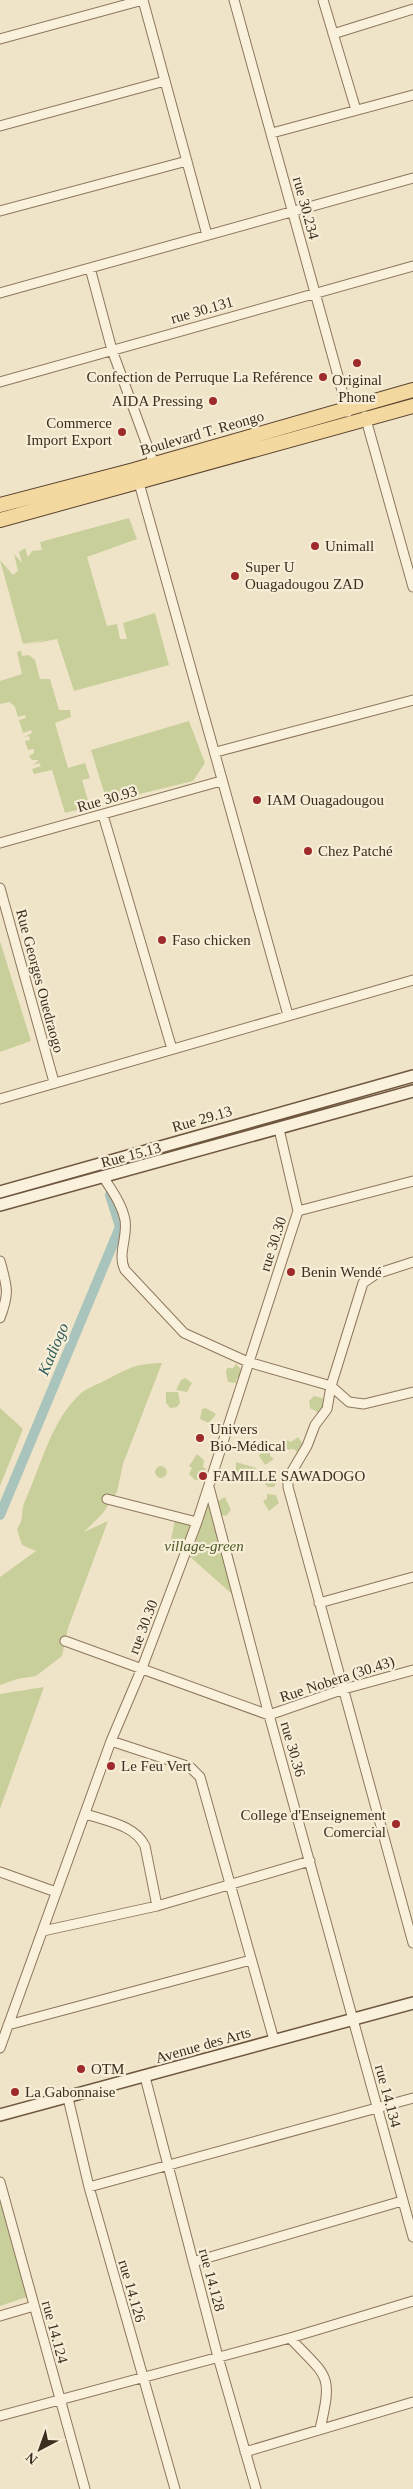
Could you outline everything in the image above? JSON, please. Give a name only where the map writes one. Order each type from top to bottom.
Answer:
[{"type":"main road","name":"Boulevard T. Reongo","points":[[0,505],[154,464],[413,390]]},
{"type":"main road","name":"Boulevard T. Reongo","points":[[0,520],[413,406]]},
{"type":"main road","name":"Rue 29.13","points":[[0,1192],[413,1076]]},
{"type":"main road","name":"Rue 15.13","points":[[0,1205],[104,1178],[413,1091]]},
{"type":"main road","name":"Avenue des Arts","points":[[0,2115],[413,2003]]},
{"type":"street","points":[[0,40],[143,0],[207,235]]},
{"type":"street","name":"rue 30.234","points":[[234,0],[351,423]]},
{"type":"street","points":[[323,0],[356,110]]},
{"type":"street","points":[[333,34],[413,9]]},
{"type":"street","points":[[0,126],[165,81]]},
{"type":"street","points":[[272,133],[413,95]]},
{"type":"street","points":[[0,211],[187,161]]},
{"type":"street","points":[[0,293],[413,178]]},
{"type":"street","name":"rue 30.131","points":[[0,382],[314,292],[413,266]]},
{"type":"street","points":[[90,268],[112,350],[154,464]]},
{"type":"street","points":[[362,404],[413,587]]},
{"type":"street","points":[[139,483],[216,752],[221,780],[288,1015]]},
{"type":"street","points":[[216,752],[413,700]]},
{"type":"street","name":"Rue 30.93","points":[[0,843],[221,780]]},
{"type":"street","points":[[103,815],[172,1049]]},
{"type":"street","name":"Rue Georges Ouedraogo","points":[[0,888],[54,1082]]},
{"type":"street","points":[[0,1099],[413,980]]},
{"type":"street","points":[[279,1129],[298,1211],[413,1181]]},
{"type":"street","points":[[104,1178],[119,1202],[125,1219],[121,1263],[125,1270],[184,1333],[248,1362],[331,1386],[350,1402],[364,1404],[413,1392]]},
{"type":"street","name":"rue 30.30","points":[[0,2048],[111,1741],[142,1668],[197,1522],[298,1211]]},
{"type":"street","points":[[0,1261],[4,1299],[0,1318]]},
{"type":"street","points":[[413,1262],[376,1274],[363,1283],[331,1386],[328,1410],[315,1425],[307,1446],[288,1478],[288,1488],[413,1943]]},
{"type":"street","name":"rue 30.36","points":[[209,1486],[269,1715],[354,2019]]},
{"type":"street","points":[[106,1499],[197,1522]]},
{"type":"street","points":[[319,1603],[413,1577]]},
{"type":"street","points":[[65,1641],[269,1715]]},
{"type":"street","name":"Rue Nobera (30.43)","points":[[269,1715],[344,1689],[413,1670]]},
{"type":"street","points":[[111,1741],[190,1767],[200,1778],[274,2040]]},
{"type":"street","points":[[86,1814],[134,1832],[141,1838],[145,1846],[157,1906]]},
{"type":"street","points":[[43,1931],[157,1906],[310,1861]]},
{"type":"street","points":[[0,1872],[56,1892]]},
{"type":"street","points":[[8,2025],[251,1960]]},
{"type":"street","name":"rue 14.134","points":[[354,2019],[413,2237]]},
{"type":"street","name":"rue 14.128","points":[[144,2077],[218,2357],[256,2489]]},
{"type":"street","name":"rue 14.126","points":[[68,2098],[89,2187],[174,2489]]},
{"type":"street","points":[[89,2187],[413,2098]]},
{"type":"street","name":"rue 14.124","points":[[0,2182],[85,2489]]},
{"type":"street","points":[[193,2262],[402,2201]]},
{"type":"street","points":[[0,2416],[290,2338],[413,2301]]},
{"type":"street","points":[[0,2316],[34,2306]]},
{"type":"street","points":[[290,2338],[326,2379],[327,2399],[320,2429]]},
{"type":"street","points":[[244,2452],[413,2402]]},
{"type":"green space","points":[[129,518],[137,539],[87,557],[107,626],[117,624],[120,639],[127,639],[123,623],[155,613],[169,665],[74,691],[57,639],[27,645],[45,640],[23,644],[0,560],[13,575],[18,571],[14,554],[22,563],[19,552],[25,548],[28,557],[32,551],[42,550],[40,542]]},
{"type":"green space","points":[[21,651],[22,656],[29,655],[35,660],[40,679],[50,679],[59,710],[70,710],[71,717],[55,723],[68,768],[85,763],[90,778],[82,780],[90,807],[65,813],[52,770],[34,774],[32,769],[41,766],[39,763],[33,765],[39,760],[32,760],[29,756],[34,753],[34,749],[28,750],[25,741],[30,740],[29,736],[24,737],[32,733],[31,730],[23,733],[19,720],[26,718],[25,715],[18,717],[15,707],[10,702],[0,704],[0,681],[22,674],[17,652]]},
{"type":"green space","points":[[189,721],[205,763],[193,781],[107,802],[91,750]]},
{"type":"green space","points":[[0,941],[31,1041],[0,1052]]},
{"type":"green space","points":[[162,1363],[123,1464],[117,1492],[103,1513],[84,1532],[108,1521],[68,1628],[62,1656],[36,1676],[17,1679],[0,1685],[0,1577],[36,1551],[22,1545],[17,1529],[21,1522],[25,1501],[53,1432],[68,1407],[84,1391],[134,1367]]},
{"type":"green space","points":[[236,1364],[243,1371],[240,1378],[237,1378],[236,1383],[228,1382],[227,1368],[233,1368]]},
{"type":"green space","points":[[185,1378],[192,1383],[187,1392],[176,1390],[181,1380]]},
{"type":"green space","points":[[166,1392],[178,1392],[180,1403],[177,1407],[170,1408],[166,1403]]},
{"type":"green space","points":[[314,1396],[322,1398],[327,1403],[324,1410],[319,1413],[310,1408],[309,1401]]},
{"type":"green space","points":[[0,1408],[23,1429],[0,1486]]},
{"type":"green space","points":[[206,1408],[216,1414],[209,1423],[200,1419],[202,1409]]},
{"type":"green space","points":[[298,1437],[303,1444],[302,1451],[298,1453],[294,1449],[283,1450],[283,1442],[287,1440],[291,1442]]},
{"type":"green space","points":[[267,1450],[270,1451],[270,1456],[274,1459],[265,1465],[259,1456],[261,1451],[266,1453]]},
{"type":"green space","points":[[197,1454],[204,1460],[203,1467],[206,1469],[200,1480],[195,1480],[189,1474],[192,1468],[189,1466]]},
{"type":"green space","points":[[236,1462],[256,1468],[251,1483],[239,1479],[236,1471]]},
{"type":"green space","points":[[159,1466],[163,1466],[167,1472],[163,1478],[159,1478],[155,1474],[155,1470]]},
{"type":"green space","points":[[268,1474],[270,1479],[279,1479],[274,1487],[268,1487],[265,1484]]},
{"type":"green space","points":[[267,1494],[276,1495],[279,1503],[269,1511],[263,1501],[267,1499]]},
{"type":"green space","points":[[225,1497],[231,1510],[226,1516],[216,1513],[216,1502]]},
{"type":"green space","name":"village-green","points":[[209,1499],[235,1589],[232,1594],[171,1540],[175,1519],[200,1527]]},
{"type":"green space","points":[[44,1687],[0,1809],[0,1694]]},
{"type":"green space","points":[[0,2201],[27,2297],[0,2306]]},
{"type":"waterway","name":"Kadiogo","points":[[0,1515],[120,1227],[110,1195]]},
{"type":"place","name":"Original Phone","points":[[357,363]]},
{"type":"place","name":"Confection de Perruque La Reférence","points":[[323,377]]},
{"type":"place","name":"AIDA Pressing","points":[[213,401]]},
{"type":"place","name":"Commerce Import Export","points":[[122,432]]},
{"type":"place","name":"Unimall","points":[[315,546]]},
{"type":"place","name":"Super U Ouagadougou ZAD","points":[[235,576]]},
{"type":"place","name":"IAM Ouagadougou","points":[[257,800]]},
{"type":"place","name":"Chez Patché","points":[[308,851]]},
{"type":"place","name":"Faso chicken","points":[[162,940]]},
{"type":"place","name":"Benin Wendé","points":[[291,1272]]},
{"type":"place","name":"Univers Bio-Médical","points":[[200,1438]]},
{"type":"place","name":"FAMILLE SAWADOGO","points":[[203,1476]]},
{"type":"place","name":"Le Feu Vert","points":[[111,1766]]},
{"type":"place","name":"College d'Enseignement Comercial","points":[[396,1824]]},
{"type":"place","name":"OTM","points":[[81,2069]]},
{"type":"place","name":"La Gabonnaise","points":[[15,2092]]}]
